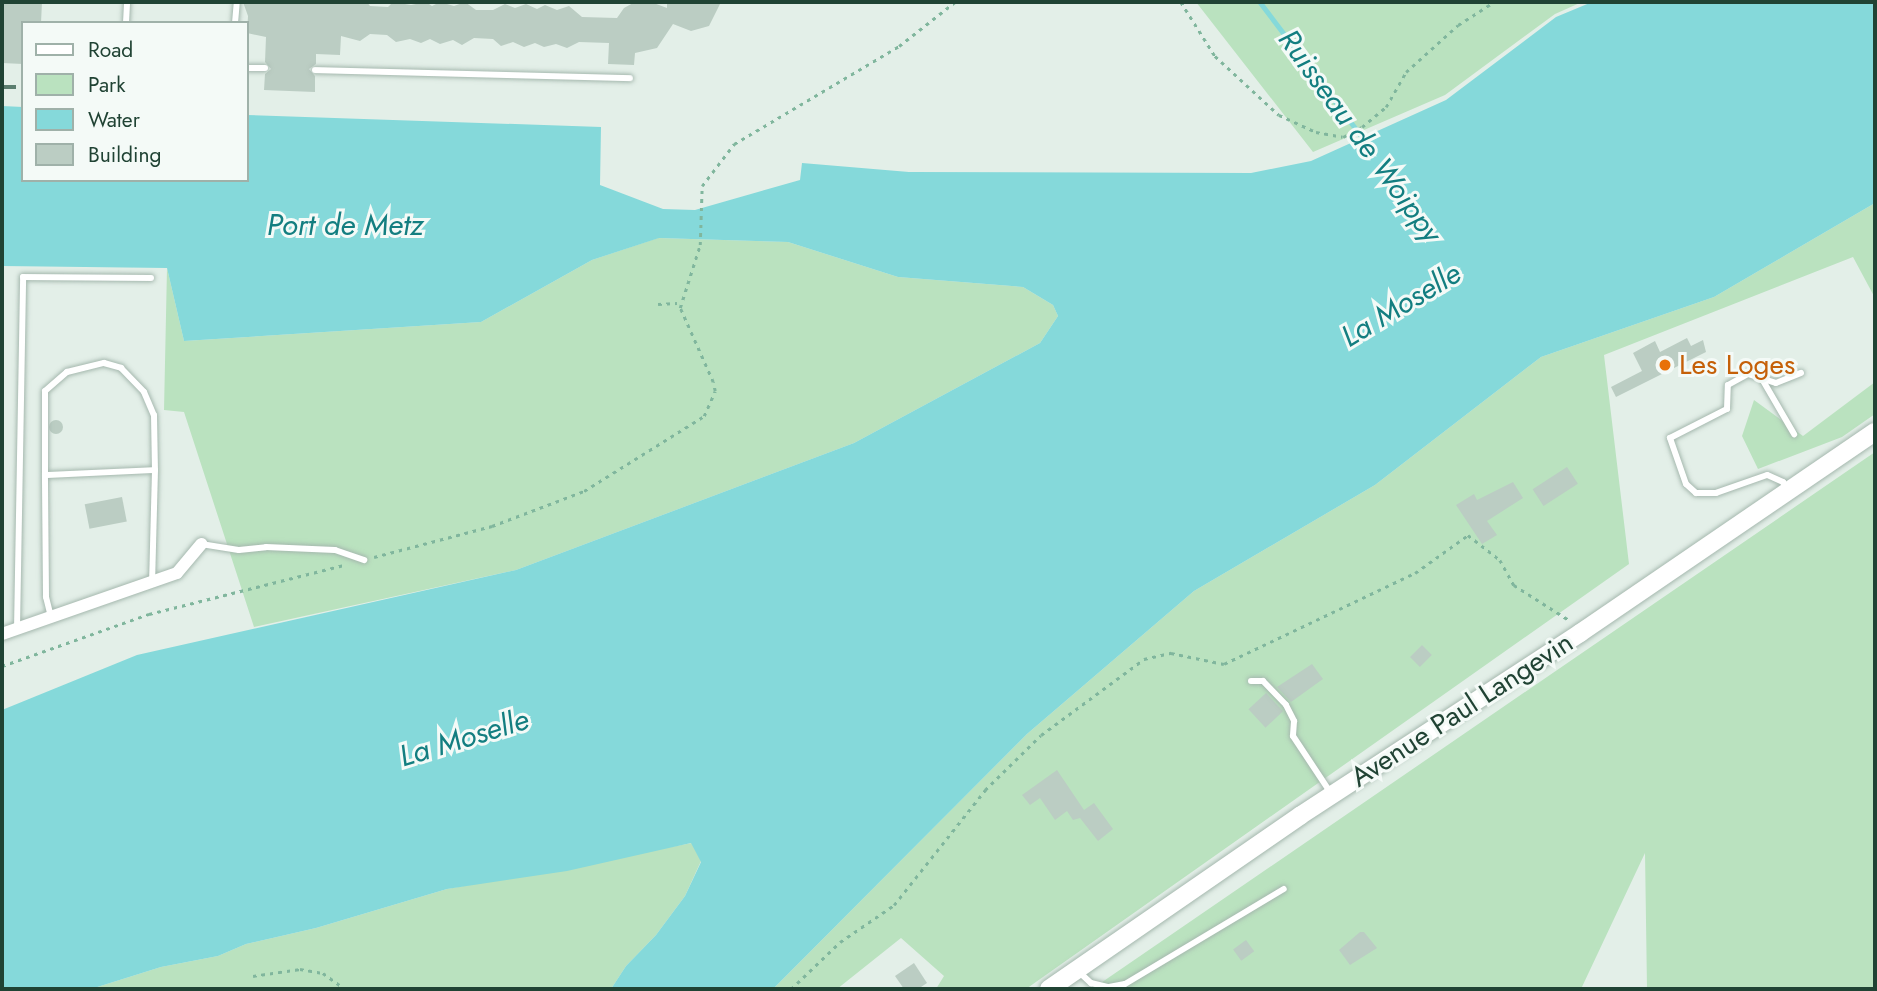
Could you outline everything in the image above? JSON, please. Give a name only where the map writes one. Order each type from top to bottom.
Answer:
[{"type":"main road","name":"Avenue Paul Langevin","points":[[1049,989],[1332,795],[1580,633],[1875,432]]},
{"type":"street","points":[[2,634],[177,573],[201,544]]},
{"type":"lane","points":[[126,21],[127,2]]},
{"type":"lane","points":[[235,21],[237,2]]},
{"type":"lane","points":[[248,68],[265,68]]},
{"type":"lane","points":[[315,70],[630,78]]},
{"type":"lane","points":[[17,629],[23,277],[150,278]]},
{"type":"lane","points":[[51,617],[46,597],[45,391],[67,372],[104,363],[121,368],[144,392],[154,415],[152,582]]},
{"type":"lane","points":[[1789,491],[1783,482],[1767,475],[1716,493],[1696,494],[1686,484],[1670,438],[1727,409],[1728,384],[1748,374],[1776,383],[1801,373]]},
{"type":"lane","points":[[1762,379],[1794,434]]},
{"type":"lane","points":[[45,475],[155,471]]},
{"type":"lane","points":[[201,544],[239,550],[265,547],[335,551],[364,560]]},
{"type":"lane","points":[[1251,681],[1263,681],[1286,705],[1294,721],[1293,736],[1332,795]]},
{"type":"lane","points":[[1077,970],[1091,983],[1110,988],[1125,984],[1284,888]]},
{"type":"path","points":[[2,666],[149,614],[492,526],[584,491],[704,416],[715,391],[713,382],[680,308],[700,245],[702,186],[734,144],[899,47],[955,2]]},
{"type":"path","points":[[1181,2],[1215,56],[1279,115],[1315,132],[1343,137],[1362,127],[1386,107],[1406,72],[1458,25],[1494,2]]},
{"type":"path","points":[[658,304],[677,303]]},
{"type":"path","points":[[791,989],[840,942],[894,905],[985,790],[1041,735],[1144,659],[1171,653],[1224,664],[1415,573],[1468,535],[1500,560],[1514,585],[1566,617],[1580,633]]},
{"type":"path","points":[[253,976],[300,969],[323,973],[345,989]]},
{"type":"green space","points":[[1196,2],[1582,2],[1555,14],[1445,95],[1313,152]]},
{"type":"green space","points":[[1875,203],[1875,298],[1853,257],[1604,355],[1629,564],[1026,989],[936,989],[944,976],[901,938],[837,989],[773,989],[1027,734],[1194,591],[1375,485],[1541,357],[1714,297]]},
{"type":"green space","points":[[658,238],[788,242],[898,277],[1023,287],[1053,305],[1058,316],[1040,343],[854,443],[516,570],[254,627],[184,412],[164,410],[167,268],[184,341],[481,322],[592,260]]},
{"type":"green space","points":[[1875,382],[1875,414],[1842,437],[1758,469],[1742,436],[1754,400],[1803,436]]},
{"type":"green space","points":[[1875,452],[1875,989],[1647,989],[1645,853],[1581,989],[1092,989]]},
{"type":"green space","points":[[692,843],[701,861],[685,896],[656,935],[626,966],[611,989],[91,989],[161,967],[218,956],[246,944],[316,928],[447,889]]},
{"type":"water","points":[[1592,2],[1875,2],[1875,203],[1714,297],[1541,357],[1375,485],[1194,591],[1027,734],[773,989],[611,989],[626,966],[656,935],[685,896],[701,862],[691,843],[567,871],[447,889],[316,928],[246,944],[218,956],[161,967],[91,989],[2,989],[2,710],[137,655],[516,570],[854,443],[1040,343],[1058,316],[1053,305],[1023,287],[898,277],[788,242],[659,238],[592,260],[481,322],[184,341],[167,268],[2,266],[2,106],[21,107],[21,182],[248,182],[248,115],[601,127],[600,185],[663,209],[695,210],[800,180],[802,163],[909,172],[1251,173],[1311,161],[1446,100],[1556,17]]},
{"type":"building","points":[[2,2],[42,2],[41,21],[21,21],[21,64],[2,63]]},
{"type":"building","points":[[243,2],[367,2],[370,6],[388,7],[393,2],[411,5],[426,2],[432,6],[440,2],[454,6],[465,2],[476,10],[493,10],[505,4],[515,8],[526,4],[537,9],[545,5],[557,10],[569,6],[582,17],[617,18],[624,8],[635,2],[651,2],[667,8],[667,2],[721,2],[709,26],[691,31],[673,24],[657,48],[635,53],[634,65],[608,64],[609,43],[579,42],[567,48],[556,44],[544,47],[535,43],[524,47],[513,42],[501,46],[493,39],[474,38],[462,45],[453,40],[440,44],[430,39],[421,43],[410,39],[396,42],[387,35],[370,34],[360,41],[341,36],[340,55],[316,54],[316,64],[309,69],[315,76],[315,92],[264,90],[265,74],[271,69],[265,62],[266,37],[248,33],[248,16]]},
{"type":"building","points":[[1687,338],[1691,346],[1703,340],[1706,352],[1616,397],[1611,387],[1642,371],[1633,353],[1655,341],[1660,352]]},
{"type":"building","points":[[53,420],[59,420],[63,427],[59,434],[53,434],[49,430],[49,424]]},
{"type":"building","points":[[1567,467],[1578,484],[1544,506],[1533,489]]},
{"type":"building","points":[[1513,482],[1523,498],[1487,521],[1497,535],[1482,544],[1456,505],[1474,494],[1477,500]]},
{"type":"building","points":[[122,497],[127,522],[89,529],[85,504]]},
{"type":"building","points":[[1422,645],[1432,655],[1420,667],[1410,657]]},
{"type":"building","points":[[1312,664],[1323,679],[1291,702],[1277,687]]},
{"type":"building","points":[[1266,693],[1283,711],[1265,728],[1248,709]]},
{"type":"building","points":[[1057,770],[1084,810],[1094,803],[1113,829],[1098,841],[1080,818],[1073,820],[1067,811],[1055,820],[1040,798],[1030,805],[1022,795]]},
{"type":"building","points":[[1360,932],[1364,932],[1377,948],[1350,965],[1339,950]]},
{"type":"building","points":[[1246,940],[1254,951],[1241,961],[1233,949]]},
{"type":"building","points":[[914,963],[927,983],[918,989],[904,989],[895,976]]},
{"type":"waterway","name":"Ruisseau de Woippy","points":[[1260,2],[1365,141]]},
{"type":"railway","points":[[2,87],[21,87]]},
{"type":"place","name":"Les Loges","points":[[1665,365]]},
{"type":"water label","name":"Port de Metz","points":[[345,225]]},
{"type":"water label","name":"La Moselle","points":[[1401,305]]},
{"type":"water label","name":"La Moselle","points":[[464,738]]}]
